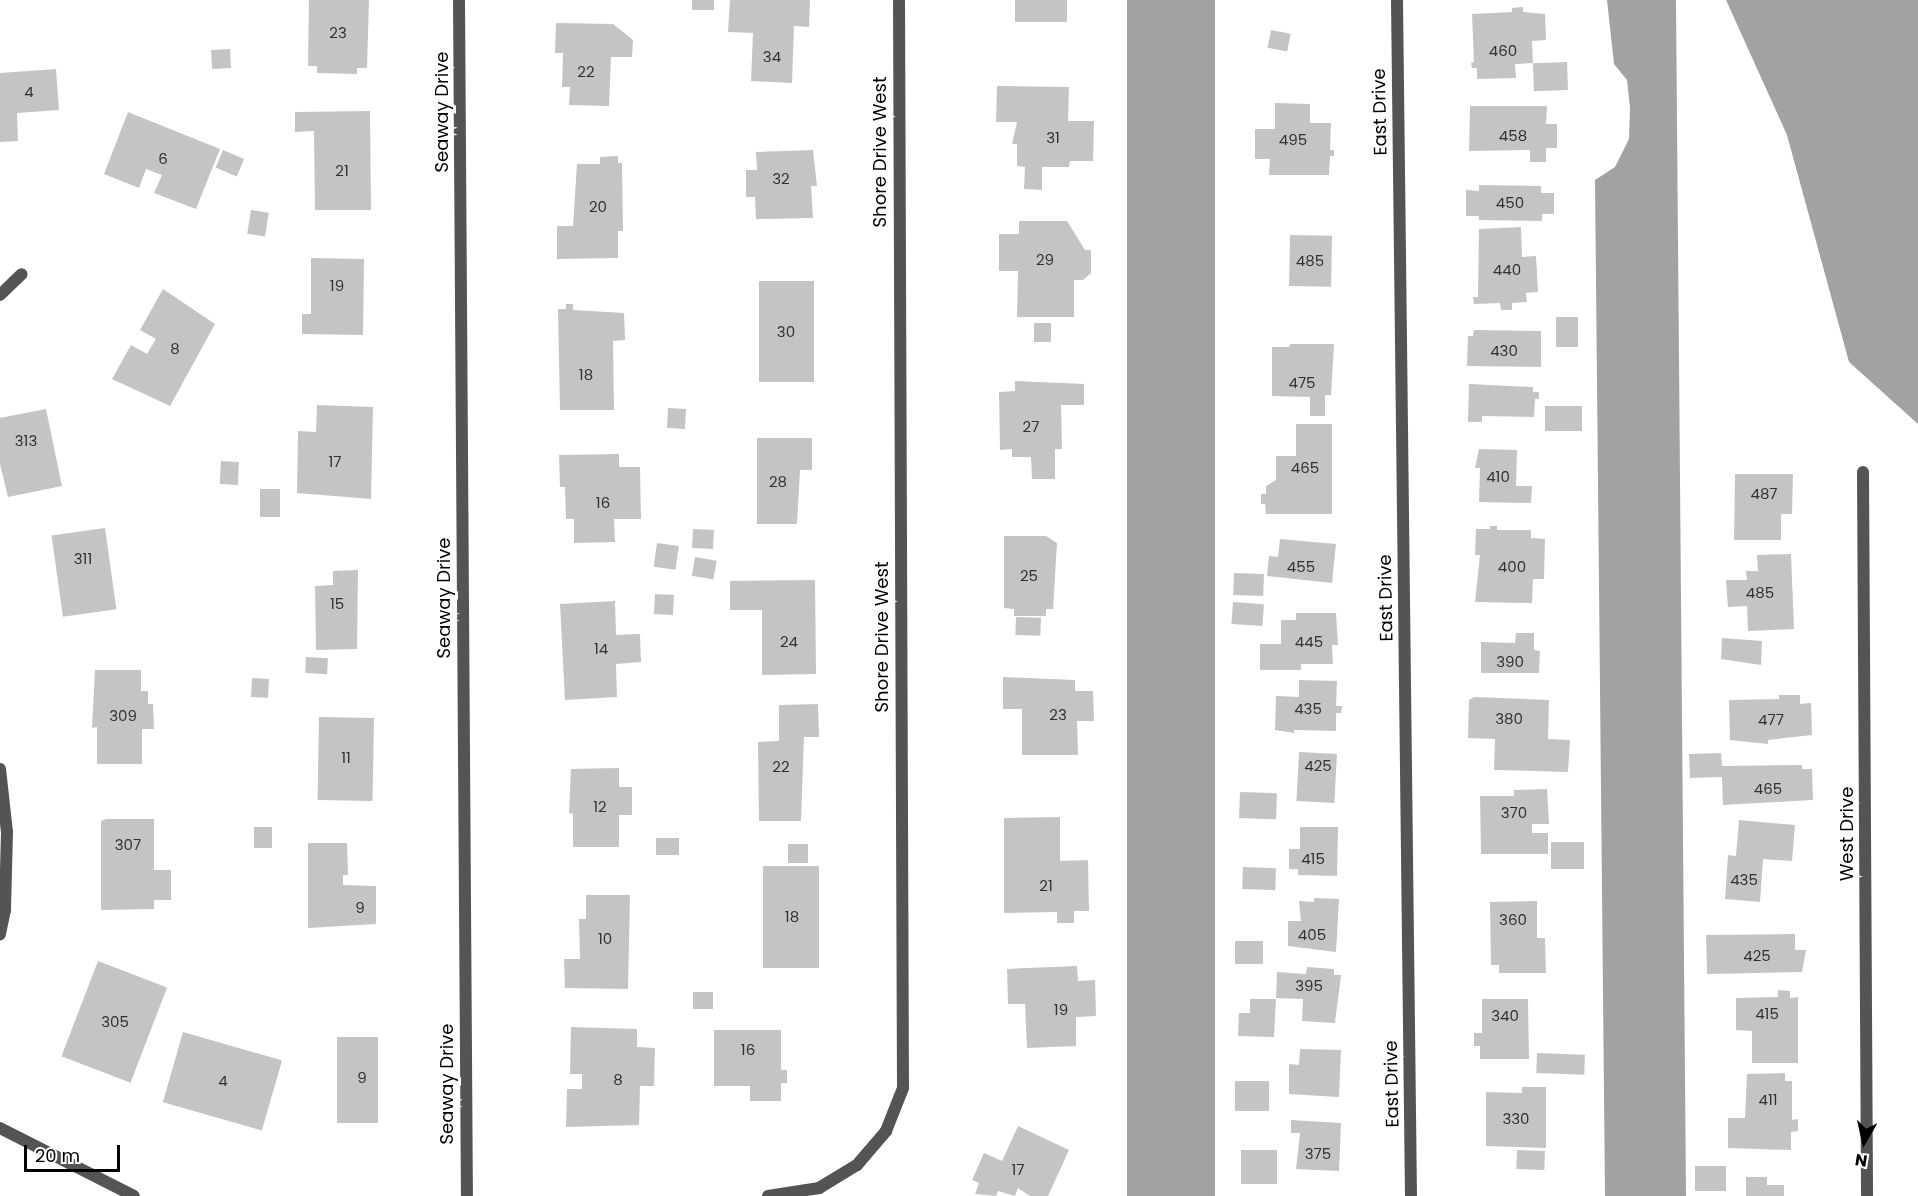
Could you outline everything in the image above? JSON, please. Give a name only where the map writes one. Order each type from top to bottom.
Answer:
[{"type":"street","name":"Seaway Drive","points":[[459,0],[467,1196]]},
{"type":"street","name":"Shore Drive West","points":[[768,1196],[819,1188],[857,1166],[886,1131],[903,1088],[899,0]]},
{"type":"street","name":"East Drive","points":[[1397,0],[1411,1196]]},
{"type":"street","points":[[0,295],[22,274]]},
{"type":"street","name":"West Drive","points":[[1863,472],[1867,1196]]},
{"type":"street","points":[[0,769],[7,832],[5,910],[0,934]]},
{"type":"street","points":[[0,1128],[134,1196]]},
{"type":"shaded area","points":[[1127,0],[1215,0],[1215,1196],[1127,1196]]},
{"type":"shaded area","points":[[1607,0],[1676,0],[1686,1196],[1605,1196],[1595,180],[1615,167],[1629,139],[1630,108],[1627,80],[1614,64]]},
{"type":"shaded area","points":[[1726,0],[1918,0],[1918,424],[1849,362],[1787,135]]},
{"type":"building","points":[[309,0],[369,0],[367,68],[357,68],[357,74],[317,73],[317,66],[308,66]]},
{"type":"building","points":[[692,0],[714,0],[714,10],[692,10]]},
{"type":"building","points":[[730,0],[810,0],[809,27],[794,26],[792,83],[751,81],[753,33],[728,32]]},
{"type":"building","points":[[1015,0],[1067,0],[1067,22],[1015,22]]},
{"type":"building","points":[[1523,7],[1523,12],[1545,14],[1546,40],[1532,41],[1533,63],[1515,64],[1516,78],[1477,79],[1477,68],[1472,68],[1471,63],[1474,62],[1472,14],[1512,12],[1512,8]]},
{"type":"building","points":[[556,23],[613,24],[633,40],[632,57],[611,57],[609,106],[569,105],[570,87],[562,87],[563,53],[555,53]]},
{"type":"building","points":[[1271,30],[1291,34],[1287,51],[1268,48]]},
{"type":"building","points":[[230,49],[231,68],[212,69],[211,50]]},
{"type":"building","points":[[1567,62],[1568,90],[1534,91],[1533,63]]},
{"type":"building","points":[[56,69],[59,110],[17,113],[18,141],[0,142],[0,73]]},
{"type":"building","points":[[997,86],[1069,87],[1068,121],[1094,121],[1093,161],[1070,161],[1069,167],[1042,167],[1042,190],[1024,189],[1025,167],[1017,166],[1017,144],[1012,144],[1017,122],[996,122]]},
{"type":"building","points":[[1275,103],[1310,104],[1310,123],[1331,123],[1330,150],[1334,150],[1334,156],[1330,156],[1329,175],[1269,175],[1270,159],[1255,159],[1255,129],[1275,129]]},
{"type":"building","points":[[1470,106],[1547,106],[1546,124],[1557,124],[1557,148],[1546,148],[1546,162],[1530,162],[1530,150],[1469,151]]},
{"type":"building","points":[[370,111],[371,210],[315,210],[314,131],[295,132],[295,112]]},
{"type":"building","points":[[128,112],[220,149],[196,209],[154,193],[162,175],[146,169],[139,188],[104,174]]},
{"type":"building","points":[[223,150],[244,159],[237,176],[216,167]]},
{"type":"building","points":[[813,150],[817,186],[811,186],[813,218],[756,219],[755,197],[746,197],[746,170],[757,170],[756,152]]},
{"type":"building","points":[[618,156],[618,163],[622,163],[623,231],[618,231],[618,258],[557,259],[557,226],[573,226],[577,164],[600,164],[600,157]]},
{"type":"building","points":[[1479,185],[1541,186],[1541,193],[1554,193],[1554,214],[1542,214],[1542,221],[1479,220],[1479,216],[1466,216],[1466,190],[1479,191]]},
{"type":"building","points":[[251,210],[269,213],[265,237],[247,234]]},
{"type":"building","points":[[1019,221],[1067,221],[1085,250],[1091,250],[1091,273],[1083,280],[1074,280],[1074,317],[1017,317],[1018,271],[999,271],[999,234],[1019,234]]},
{"type":"building","points":[[1521,227],[1522,257],[1536,256],[1538,292],[1526,293],[1527,302],[1512,303],[1512,310],[1501,310],[1500,303],[1474,304],[1473,297],[1478,297],[1479,229]]},
{"type":"building","points":[[1290,235],[1332,236],[1331,287],[1289,286]]},
{"type":"building","points":[[311,258],[364,259],[363,335],[302,334],[302,314],[311,314]]},
{"type":"building","points":[[759,281],[814,281],[814,382],[759,382]]},
{"type":"building","points":[[163,289],[215,324],[170,406],[112,379],[131,345],[147,354],[156,339],[140,330]]},
{"type":"building","points":[[566,304],[573,304],[573,310],[624,313],[625,340],[613,341],[614,410],[560,410],[558,309],[566,309]]},
{"type":"building","points":[[1556,317],[1578,317],[1578,347],[1556,347]]},
{"type":"building","points":[[1034,323],[1051,323],[1051,342],[1034,342]]},
{"type":"building","points":[[1474,330],[1541,331],[1541,367],[1467,366],[1468,336],[1473,336]]},
{"type":"building","points":[[1290,344],[1334,344],[1331,395],[1325,395],[1325,416],[1310,416],[1310,397],[1272,396],[1272,347],[1289,347]]},
{"type":"building","points":[[1015,381],[1084,384],[1084,405],[1061,405],[1062,449],[1055,449],[1055,479],[1032,479],[1031,457],[1012,457],[1012,449],[1000,450],[999,392],[1015,391]]},
{"type":"building","points":[[1469,384],[1533,387],[1533,392],[1539,392],[1539,399],[1535,399],[1534,417],[1482,416],[1482,422],[1468,422]]},
{"type":"building","points":[[317,405],[373,407],[371,499],[297,493],[298,431],[316,432]]},
{"type":"building","points":[[1545,406],[1582,406],[1582,431],[1545,431]]},
{"type":"building","points":[[668,408],[686,409],[685,429],[667,428]]},
{"type":"building","points":[[46,409],[62,486],[8,497],[0,464],[0,418]]},
{"type":"building","points":[[1296,424],[1332,424],[1332,514],[1266,514],[1265,504],[1261,504],[1261,494],[1266,494],[1266,486],[1276,480],[1276,456],[1296,456]]},
{"type":"building","points":[[757,438],[812,438],[812,470],[800,470],[797,524],[757,524]]},
{"type":"building","points":[[1479,449],[1517,450],[1516,486],[1532,486],[1531,503],[1479,502],[1480,468],[1475,468]]},
{"type":"building","points":[[619,454],[619,467],[640,467],[641,519],[614,519],[615,542],[574,543],[574,519],[566,519],[565,487],[560,487],[559,455]]},
{"type":"building","points":[[221,461],[239,462],[238,485],[220,484]]},
{"type":"building","points":[[1735,474],[1793,474],[1792,514],[1781,514],[1781,540],[1734,540]]},
{"type":"building","points":[[260,489],[280,489],[280,517],[260,517]]},
{"type":"building","points":[[1490,526],[1497,526],[1497,530],[1531,530],[1531,538],[1545,539],[1544,579],[1533,579],[1532,603],[1475,602],[1480,555],[1475,555],[1476,529],[1490,529]]},
{"type":"building","points":[[105,528],[116,609],[63,617],[52,536]]},
{"type":"building","points":[[693,529],[714,530],[713,549],[692,548]]},
{"type":"building","points":[[1004,536],[1046,536],[1057,543],[1053,609],[1046,609],[1046,616],[1014,616],[1014,609],[1004,608]]},
{"type":"building","points":[[1280,539],[1336,544],[1332,583],[1267,576],[1269,556],[1278,557]]},
{"type":"building","points":[[657,543],[679,546],[675,570],[654,567]]},
{"type":"building","points":[[1791,554],[1794,629],[1748,631],[1747,606],[1728,607],[1726,580],[1747,580],[1746,571],[1758,571],[1757,555]]},
{"type":"building","points":[[695,557],[717,561],[713,580],[692,576]]},
{"type":"building","points":[[358,570],[357,649],[316,650],[315,586],[333,585],[333,571]]},
{"type":"building","points":[[1234,573],[1264,574],[1263,596],[1233,595]]},
{"type":"building","points":[[815,580],[816,674],[762,675],[762,610],[730,610],[730,581]]},
{"type":"building","points":[[655,594],[674,595],[673,615],[654,614]]},
{"type":"building","points":[[615,601],[616,635],[640,634],[641,662],[616,664],[617,697],[565,700],[560,604]]},
{"type":"building","points":[[1233,602],[1264,604],[1262,626],[1231,624]]},
{"type":"building","points":[[1296,613],[1336,613],[1338,645],[1332,645],[1333,664],[1301,664],[1301,670],[1260,670],[1260,644],[1281,644],[1281,620],[1296,620]]},
{"type":"building","points":[[1016,617],[1041,618],[1040,636],[1015,635]]},
{"type":"building","points":[[1516,633],[1534,633],[1534,650],[1540,651],[1539,673],[1481,673],[1481,642],[1515,643]]},
{"type":"building","points":[[1722,638],[1762,641],[1761,665],[1721,659]]},
{"type":"building","points":[[306,657],[328,658],[327,674],[305,673]]},
{"type":"building","points":[[95,670],[141,670],[141,691],[148,691],[148,704],[153,704],[154,729],[142,729],[142,764],[97,764],[97,727],[92,728]]},
{"type":"building","points":[[1003,677],[1075,680],[1075,691],[1093,691],[1094,721],[1077,721],[1078,755],[1022,755],[1022,709],[1003,709]]},
{"type":"building","points":[[252,678],[269,679],[268,698],[251,697]]},
{"type":"building","points":[[1299,680],[1337,681],[1336,706],[1342,706],[1341,713],[1336,713],[1336,731],[1294,730],[1294,733],[1275,730],[1276,696],[1299,697]]},
{"type":"building","points":[[1779,695],[1800,695],[1800,704],[1811,703],[1812,735],[1768,740],[1768,744],[1730,740],[1729,700],[1779,699]]},
{"type":"building","points":[[1474,697],[1549,700],[1548,739],[1570,740],[1568,772],[1494,770],[1495,739],[1468,738],[1469,700]]},
{"type":"building","points":[[818,704],[819,737],[804,737],[801,821],[759,821],[758,742],[779,741],[779,705]]},
{"type":"building","points":[[319,717],[374,718],[373,801],[318,800]]},
{"type":"building","points":[[1299,752],[1337,754],[1334,803],[1296,801]]},
{"type":"building","points":[[1721,753],[1722,766],[1802,765],[1802,769],[1812,769],[1813,800],[1723,805],[1722,777],[1690,778],[1689,754]]},
{"type":"building","points":[[619,768],[619,787],[632,787],[632,815],[619,815],[619,847],[573,847],[573,814],[569,813],[571,769]]},
{"type":"building","points":[[1547,789],[1549,824],[1532,824],[1532,833],[1548,833],[1548,854],[1481,854],[1480,796],[1514,796],[1514,790]]},
{"type":"building","points":[[1240,792],[1277,793],[1276,819],[1239,818]]},
{"type":"building","points":[[1060,817],[1060,861],[1088,860],[1089,911],[1074,911],[1074,923],[1057,923],[1057,912],[1004,913],[1004,818]]},
{"type":"building","points":[[106,819],[154,819],[154,870],[171,870],[171,900],[154,900],[154,909],[101,910],[101,821]]},
{"type":"building","points":[[1739,820],[1795,825],[1792,861],[1763,859],[1760,902],[1725,899],[1728,855],[1736,856]]},
{"type":"building","points":[[254,827],[272,827],[272,848],[254,848]]},
{"type":"building","points":[[1300,827],[1338,827],[1337,876],[1298,875],[1298,869],[1289,869],[1289,849],[1300,849]]},
{"type":"building","points":[[656,838],[679,838],[679,855],[656,855]]},
{"type":"building","points":[[1551,842],[1584,842],[1584,869],[1551,869]]},
{"type":"building","points":[[308,843],[347,843],[348,875],[343,875],[343,885],[376,886],[376,924],[308,928]]},
{"type":"building","points":[[788,844],[808,844],[808,863],[788,863]]},
{"type":"building","points":[[763,866],[819,866],[819,968],[763,968]]},
{"type":"building","points":[[1243,867],[1276,868],[1275,890],[1242,889]]},
{"type":"building","points":[[586,895],[630,895],[628,989],[565,988],[564,959],[580,959],[579,919],[586,919]]},
{"type":"building","points":[[1314,898],[1339,899],[1336,952],[1288,946],[1288,921],[1301,921],[1299,901],[1314,902]]},
{"type":"building","points":[[1537,901],[1537,938],[1545,938],[1546,973],[1499,973],[1499,965],[1491,965],[1490,902]]},
{"type":"building","points":[[1795,934],[1795,950],[1806,950],[1802,972],[1707,974],[1706,935]]},
{"type":"building","points":[[1235,941],[1263,941],[1263,964],[1235,964]]},
{"type":"building","points":[[98,961],[167,988],[131,1083],[61,1056]]},
{"type":"building","points":[[1077,966],[1078,981],[1095,980],[1096,1016],[1076,1017],[1076,1046],[1027,1048],[1025,1004],[1008,1004],[1007,969]]},
{"type":"building","points":[[1307,967],[1334,969],[1334,975],[1341,975],[1335,1023],[1302,1021],[1303,999],[1276,998],[1277,972],[1306,974]]},
{"type":"building","points":[[1778,990],[1790,991],[1790,998],[1798,997],[1798,1063],[1752,1063],[1752,1031],[1736,1030],[1736,998],[1778,997]]},
{"type":"building","points":[[693,992],[713,992],[713,1009],[693,1009]]},
{"type":"building","points":[[1250,999],[1276,999],[1274,1037],[1238,1036],[1239,1013],[1250,1013]]},
{"type":"building","points":[[1482,999],[1528,999],[1529,1059],[1480,1059],[1480,1046],[1474,1046],[1474,1033],[1482,1033]]},
{"type":"building","points":[[571,1027],[637,1029],[637,1047],[655,1048],[654,1086],[640,1086],[639,1125],[566,1127],[567,1089],[582,1089],[582,1074],[570,1074]]},
{"type":"building","points":[[714,1030],[781,1030],[781,1070],[787,1070],[787,1083],[781,1083],[781,1101],[750,1101],[750,1086],[714,1086]]},
{"type":"building","points":[[183,1032],[282,1060],[262,1131],[163,1102]]},
{"type":"building","points":[[337,1037],[378,1037],[378,1123],[337,1123]]},
{"type":"building","points":[[1300,1049],[1341,1050],[1339,1097],[1289,1094],[1289,1064],[1299,1065]]},
{"type":"building","points":[[1537,1053],[1585,1055],[1584,1075],[1536,1073]]},
{"type":"building","points":[[1785,1073],[1785,1081],[1792,1081],[1792,1120],[1798,1119],[1798,1131],[1791,1132],[1791,1150],[1728,1148],[1728,1118],[1745,1118],[1747,1074]]},
{"type":"building","points":[[1235,1081],[1269,1081],[1269,1111],[1235,1111]]},
{"type":"building","points":[[1522,1087],[1546,1087],[1546,1148],[1486,1146],[1486,1092],[1522,1093]]},
{"type":"building","points":[[1291,1120],[1341,1123],[1339,1171],[1296,1169],[1300,1133],[1291,1133]]},
{"type":"building","points":[[1018,1126],[1069,1150],[1048,1196],[1030,1196],[1018,1188],[1015,1196],[998,1191],[996,1196],[975,1194],[979,1183],[972,1180],[984,1153],[1002,1161]]},
{"type":"building","points":[[1241,1150],[1277,1150],[1277,1184],[1241,1184]]},
{"type":"building","points":[[1517,1150],[1545,1151],[1544,1170],[1516,1169]]},
{"type":"building","points":[[1695,1166],[1726,1166],[1726,1191],[1695,1191]]},
{"type":"building","points":[[1746,1177],[1767,1177],[1767,1185],[1784,1185],[1784,1196],[1746,1196]]}]
